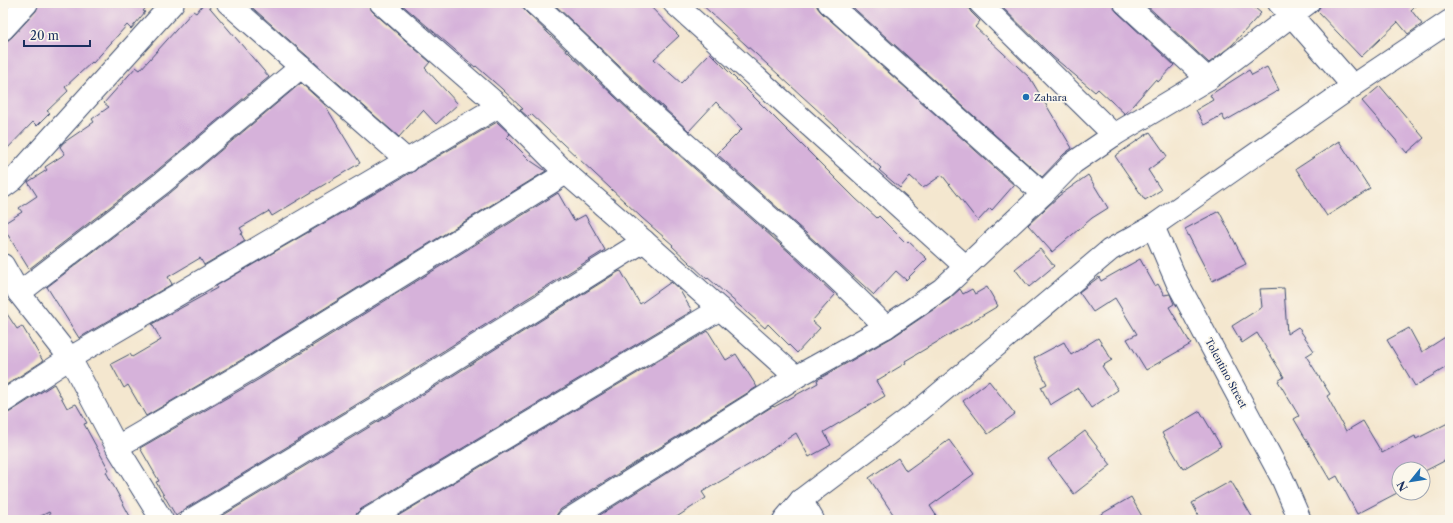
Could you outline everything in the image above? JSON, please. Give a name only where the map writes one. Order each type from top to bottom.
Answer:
[{"type":"street","points":[[3,29],[27,3]]},
{"type":"street","points":[[3,187],[14,180],[173,3]]},
{"type":"street","points":[[228,3],[408,161]]},
{"type":"street","points":[[381,3],[499,106],[566,173],[796,377]]},
{"type":"street","points":[[534,3],[644,107],[751,200],[858,299],[886,327]]},
{"type":"street","points":[[674,3],[965,266]]},
{"type":"street","points":[[830,3],[1043,194]]},
{"type":"street","points":[[980,3],[1114,135]]},
{"type":"street","points":[[1125,3],[1208,79]]},
{"type":"street","points":[[568,520],[796,377],[886,327],[942,289],[1043,194],[1073,163],[1114,135],[1208,79],[1293,7],[1353,86]]},
{"type":"street","points":[[784,520],[801,500],[919,411],[1110,250],[1153,226],[1353,86],[1450,21]]},
{"type":"street","points":[[19,293],[162,182],[301,67]]},
{"type":"street","points":[[3,402],[70,358],[408,161],[499,106]]},
{"type":"street","points":[[117,447],[254,367],[566,173]]},
{"type":"street","name":"Tolentino Street","points":[[1153,226],[1177,282],[1282,478],[1300,520]]},
{"type":"street","points":[[191,520],[407,389],[644,241]]},
{"type":"street","points":[[3,265],[19,293],[70,358],[117,447],[162,520]]},
{"type":"street","points":[[367,520],[720,309]]},
{"type":"street","points":[[801,500],[813,520]]},
{"type":"building","points":[[39,3],[150,3],[143,11],[145,12],[131,29],[127,25],[93,63],[92,62],[65,87],[68,91],[47,111],[50,113],[37,126],[33,122],[3,153],[3,41],[7,41],[12,37],[36,11]]},
{"type":"building","points":[[204,3],[206,3],[269,77],[154,173],[29,269],[3,227],[3,224],[22,212],[19,208],[37,196],[28,182],[47,170],[45,167],[65,154],[60,147],[63,143],[94,122],[92,119],[109,107],[104,103],[136,67],[140,70],[193,11],[196,13]]},
{"type":"building","points":[[247,3],[369,3],[369,7],[373,12],[430,62],[425,68],[458,104],[436,124],[423,110],[399,137]]},
{"type":"building","points":[[400,3],[522,3],[522,7],[526,12],[635,116],[789,252],[835,295],[812,321],[820,328],[797,353],[768,324],[765,328],[708,278],[707,279],[672,246],[673,245],[531,114],[528,117],[520,110],[523,109],[502,89]]},
{"type":"building","points":[[553,3],[647,3],[679,36],[654,59],[681,83],[710,53],[856,199],[877,218],[879,216],[906,243],[908,241],[927,259],[906,280],[896,271],[874,295],[717,154],[742,129],[716,102],[689,131]]},
{"type":"building","points":[[700,3],[817,3],[817,7],[821,12],[1014,185],[992,210],[990,208],[978,221],[942,175],[923,188],[910,176],[900,188],[879,170],[881,168]]},
{"type":"building","points":[[848,3],[968,3],[968,7],[971,12],[980,21],[975,27],[1030,78],[1072,148],[1064,154],[1042,177]]},
{"type":"building","points":[[998,3],[1113,3],[1113,7],[1117,12],[1174,65],[1158,82],[1156,79],[1125,114],[1098,89],[1095,92],[1052,56]]},
{"type":"building","points":[[1144,3],[1249,3],[1261,13],[1232,45],[1209,63]]},
{"type":"building","points":[[1320,3],[1418,3],[1411,10],[1422,24],[1408,34],[1398,22],[1361,57],[1317,11],[1320,7]]},
{"type":"building","points":[[1267,67],[1279,90],[1225,121],[1222,115],[1204,125],[1196,110],[1213,100],[1210,95],[1249,70],[1252,75]]},
{"type":"building","points":[[301,83],[325,105],[360,163],[272,216],[269,211],[240,228],[243,233],[241,234],[245,241],[204,265],[200,258],[168,277],[172,284],[79,338],[47,287],[170,193]]},
{"type":"building","points":[[1380,86],[1424,138],[1407,153],[1362,101]]},
{"type":"building","points":[[497,122],[510,134],[507,137],[531,161],[546,171],[248,356],[146,416],[128,385],[124,388],[111,364],[130,354],[132,357],[161,340],[152,324],[217,288],[216,286],[412,173],[418,168]]},
{"type":"building","points":[[1150,132],[1167,156],[1148,170],[1161,190],[1145,200],[1115,156]]},
{"type":"building","points":[[1339,141],[1370,189],[1327,216],[1296,169]]},
{"type":"building","points":[[1088,175],[1108,208],[1092,218],[1052,252],[1028,225],[1060,195]]},
{"type":"building","points":[[558,193],[574,221],[585,215],[605,250],[400,378],[185,509],[176,516],[156,482],[159,481],[140,448],[261,378]]},
{"type":"building","points":[[1219,211],[1246,264],[1212,281],[1185,229]]},
{"type":"building","points":[[1040,249],[1054,266],[1029,287],[1015,269]]},
{"type":"building","points":[[1140,259],[1155,286],[1158,284],[1164,295],[1170,294],[1174,304],[1169,307],[1191,344],[1146,370],[1127,339],[1137,334],[1115,298],[1093,312],[1079,292],[1099,277],[1101,281]]},
{"type":"building","points":[[621,271],[640,304],[671,282],[679,289],[692,311],[361,509],[356,514],[355,520],[217,520],[414,400]]},
{"type":"building","points":[[987,287],[998,306],[905,361],[906,363],[876,381],[885,396],[824,432],[831,445],[809,457],[796,433],[750,464],[702,492],[706,498],[672,520],[592,520],[773,406],[774,407],[818,383],[817,380],[893,337],[949,299],[960,289],[963,294],[972,289],[975,294]]},
{"type":"building","points":[[1284,288],[1287,334],[1298,327],[1314,351],[1306,356],[1330,394],[1327,396],[1346,431],[1363,421],[1382,453],[1415,436],[1416,439],[1450,422],[1450,458],[1431,468],[1431,461],[1391,461],[1391,496],[1357,514],[1337,476],[1330,480],[1294,419],[1299,416],[1278,381],[1284,377],[1257,333],[1242,343],[1232,326],[1262,307],[1260,289]]},
{"type":"building","points":[[3,308],[17,329],[22,326],[43,361],[3,387]]},
{"type":"building","points":[[1409,328],[1422,352],[1450,334],[1450,365],[1415,386],[1387,340]]},
{"type":"building","points":[[708,331],[726,360],[736,354],[757,387],[561,509],[557,514],[556,520],[391,520]]},
{"type":"building","points":[[1098,338],[1112,360],[1102,366],[1118,390],[1091,408],[1078,388],[1050,405],[1041,387],[1047,384],[1034,358],[1064,342],[1071,355]]},
{"type":"building","points":[[989,381],[1015,414],[988,434],[963,401]]},
{"type":"building","points":[[54,384],[67,408],[76,404],[87,423],[84,424],[109,470],[106,472],[132,520],[53,520],[49,512],[33,520],[3,520],[3,414],[10,412]]},
{"type":"building","points":[[1200,411],[1221,446],[1183,469],[1162,433]]},
{"type":"building","points":[[1085,431],[1111,465],[1074,494],[1048,459]]},
{"type":"building","points":[[949,440],[974,474],[930,506],[939,520],[897,520],[869,478],[898,458],[906,471]]},
{"type":"building","points":[[1231,481],[1254,520],[1201,520],[1192,503]]},
{"type":"building","points":[[1131,497],[1144,520],[1091,520]]},
{"type":"place","name":"Zahara","points":[[1026,97]]}]
